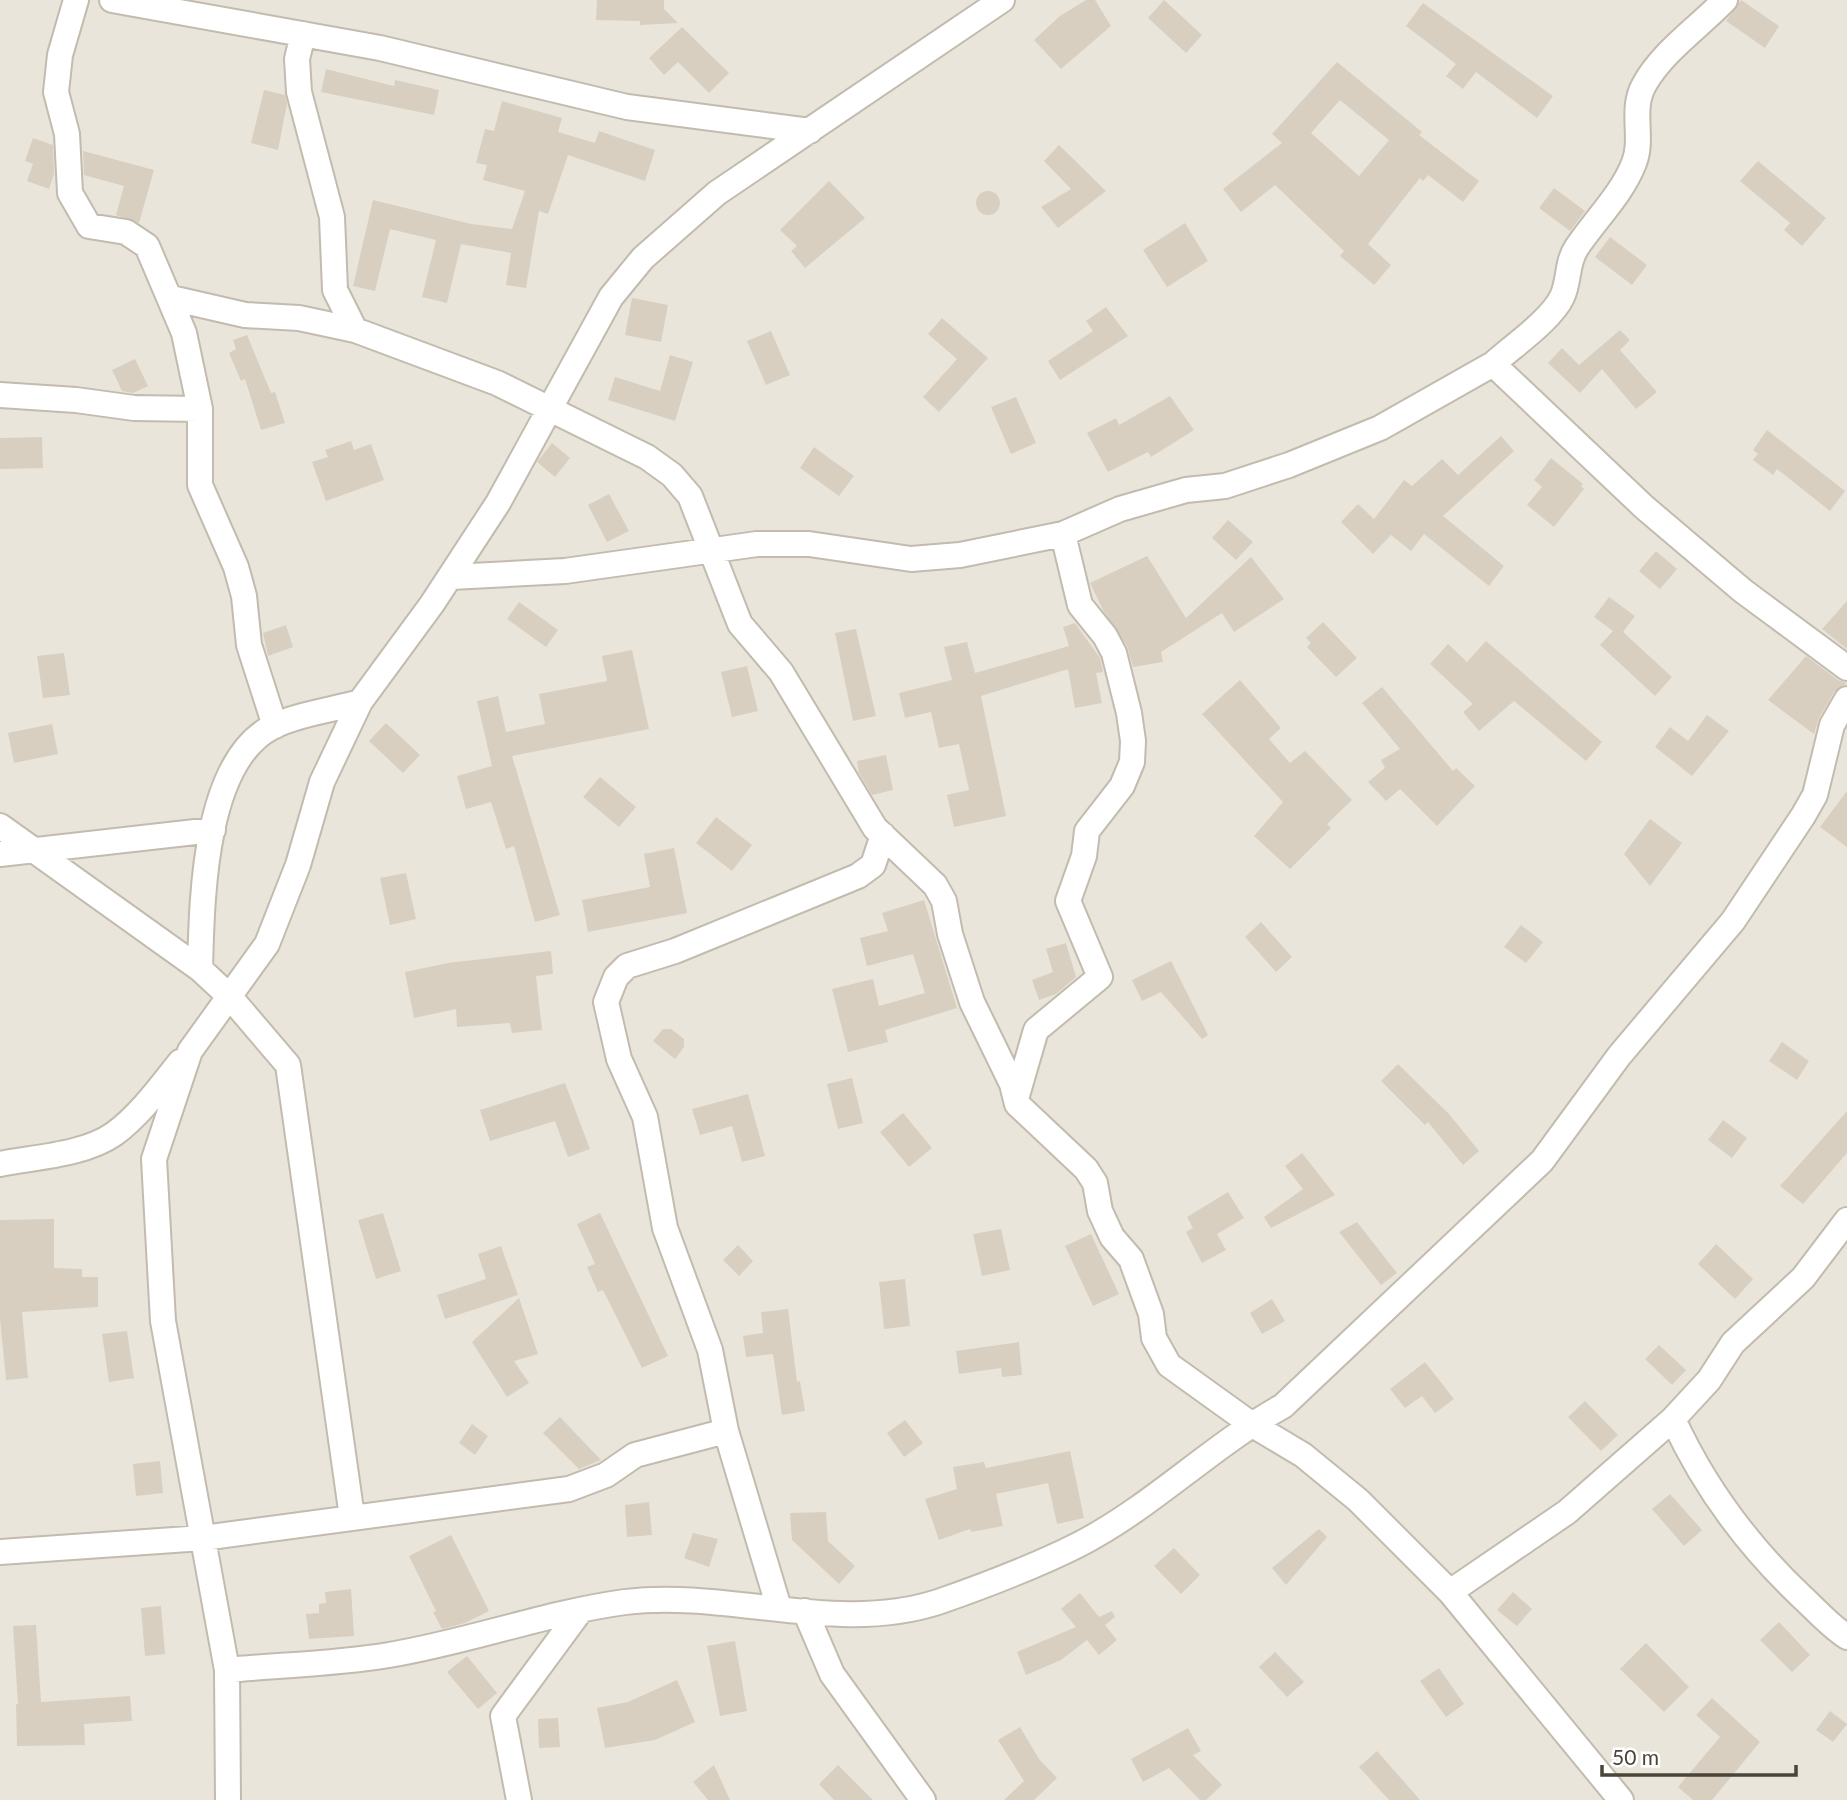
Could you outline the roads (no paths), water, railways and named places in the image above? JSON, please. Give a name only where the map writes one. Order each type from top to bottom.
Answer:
[{"type":"street","points":[[76,0],[60,55],[56,92],[67,134],[70,193],[89,226],[126,232],[136,236],[147,246],[171,299],[184,333],[200,409],[200,485],[236,567],[244,596],[249,645],[275,726]]},
{"type":"street","points":[[112,0],[380,48],[627,107],[810,131]]},
{"type":"street","points":[[0,1164],[89,1146],[113,1135],[136,1115],[190,1051],[230,997],[267,944],[298,864],[322,782],[360,702],[451,577],[498,503],[611,297],[643,258],[717,194],[1002,0]]},
{"type":"street","points":[[451,577],[565,571],[711,549],[808,544],[911,559],[960,555],[1063,534],[1120,509],[1186,490],[1225,486],[1289,465],[1380,428],[1493,364],[1554,309],[1566,285],[1566,271],[1576,249],[1625,183],[1638,151],[1636,116],[1642,88],[1648,78],[1725,0]]},
{"type":"street","points":[[303,34],[297,59],[299,92],[332,217],[335,290],[355,330]]},
{"type":"street","points":[[171,299],[245,315],[299,318],[355,330],[497,383],[647,457],[672,475],[690,496],[740,624],[749,639],[781,672],[874,828],[935,885],[944,901],[950,934],[972,1002],[1017,1104],[1086,1169],[1095,1183],[1100,1210],[1112,1237],[1131,1258],[1151,1314],[1154,1338],[1169,1365],[1251,1424],[1303,1455],[1359,1500],[1450,1592],[1621,1800]]},
{"type":"street","points":[[1493,364],[1644,507],[1743,591],[1847,668]]},
{"type":"street","points":[[0,395],[76,400],[134,408],[200,409]]},
{"type":"street","points":[[1016,1098],[1036,1030],[1100,977],[1068,901],[1084,856],[1087,831],[1122,786],[1132,762],[1129,713],[1114,653],[1105,636],[1080,606],[1063,534]]},
{"type":"street","points":[[227,1670],[388,1656],[626,1602],[666,1600],[806,1611],[894,1612],[936,1602],[1079,1544],[1159,1492],[1251,1424],[1283,1406],[1542,1160],[1619,1056],[1733,920],[1803,816],[1815,795],[1832,724],[1847,699]]},
{"type":"street","points":[[200,969],[202,891],[213,831],[223,788],[238,762],[261,735],[275,726],[360,702]]},
{"type":"street","points":[[0,826],[200,969],[230,997],[288,1065],[352,1517]]},
{"type":"street","points":[[0,854],[213,831]]},
{"type":"street","points":[[779,1608],[726,1431],[710,1350],[665,1228],[645,1117],[619,1059],[606,1002],[607,992],[616,977],[627,967],[772,913],[868,870],[883,835]]},
{"type":"street","points":[[190,1051],[154,1159],[163,1321],[227,1670],[228,1800]]},
{"type":"street","points":[[1450,1592],[1567,1513],[1673,1419],[1709,1380],[1733,1343],[1803,1279],[1847,1220]]},
{"type":"street","points":[[1673,1419],[1693,1464],[1727,1514],[1769,1566],[1847,1637]]},
{"type":"street","points":[[0,1552],[203,1538],[569,1489],[606,1475],[635,1455],[726,1431]]},
{"type":"street","points":[[519,1800],[503,1716],[582,1610]]},
{"type":"street","points":[[806,1611],[832,1674],[923,1800]]}]
